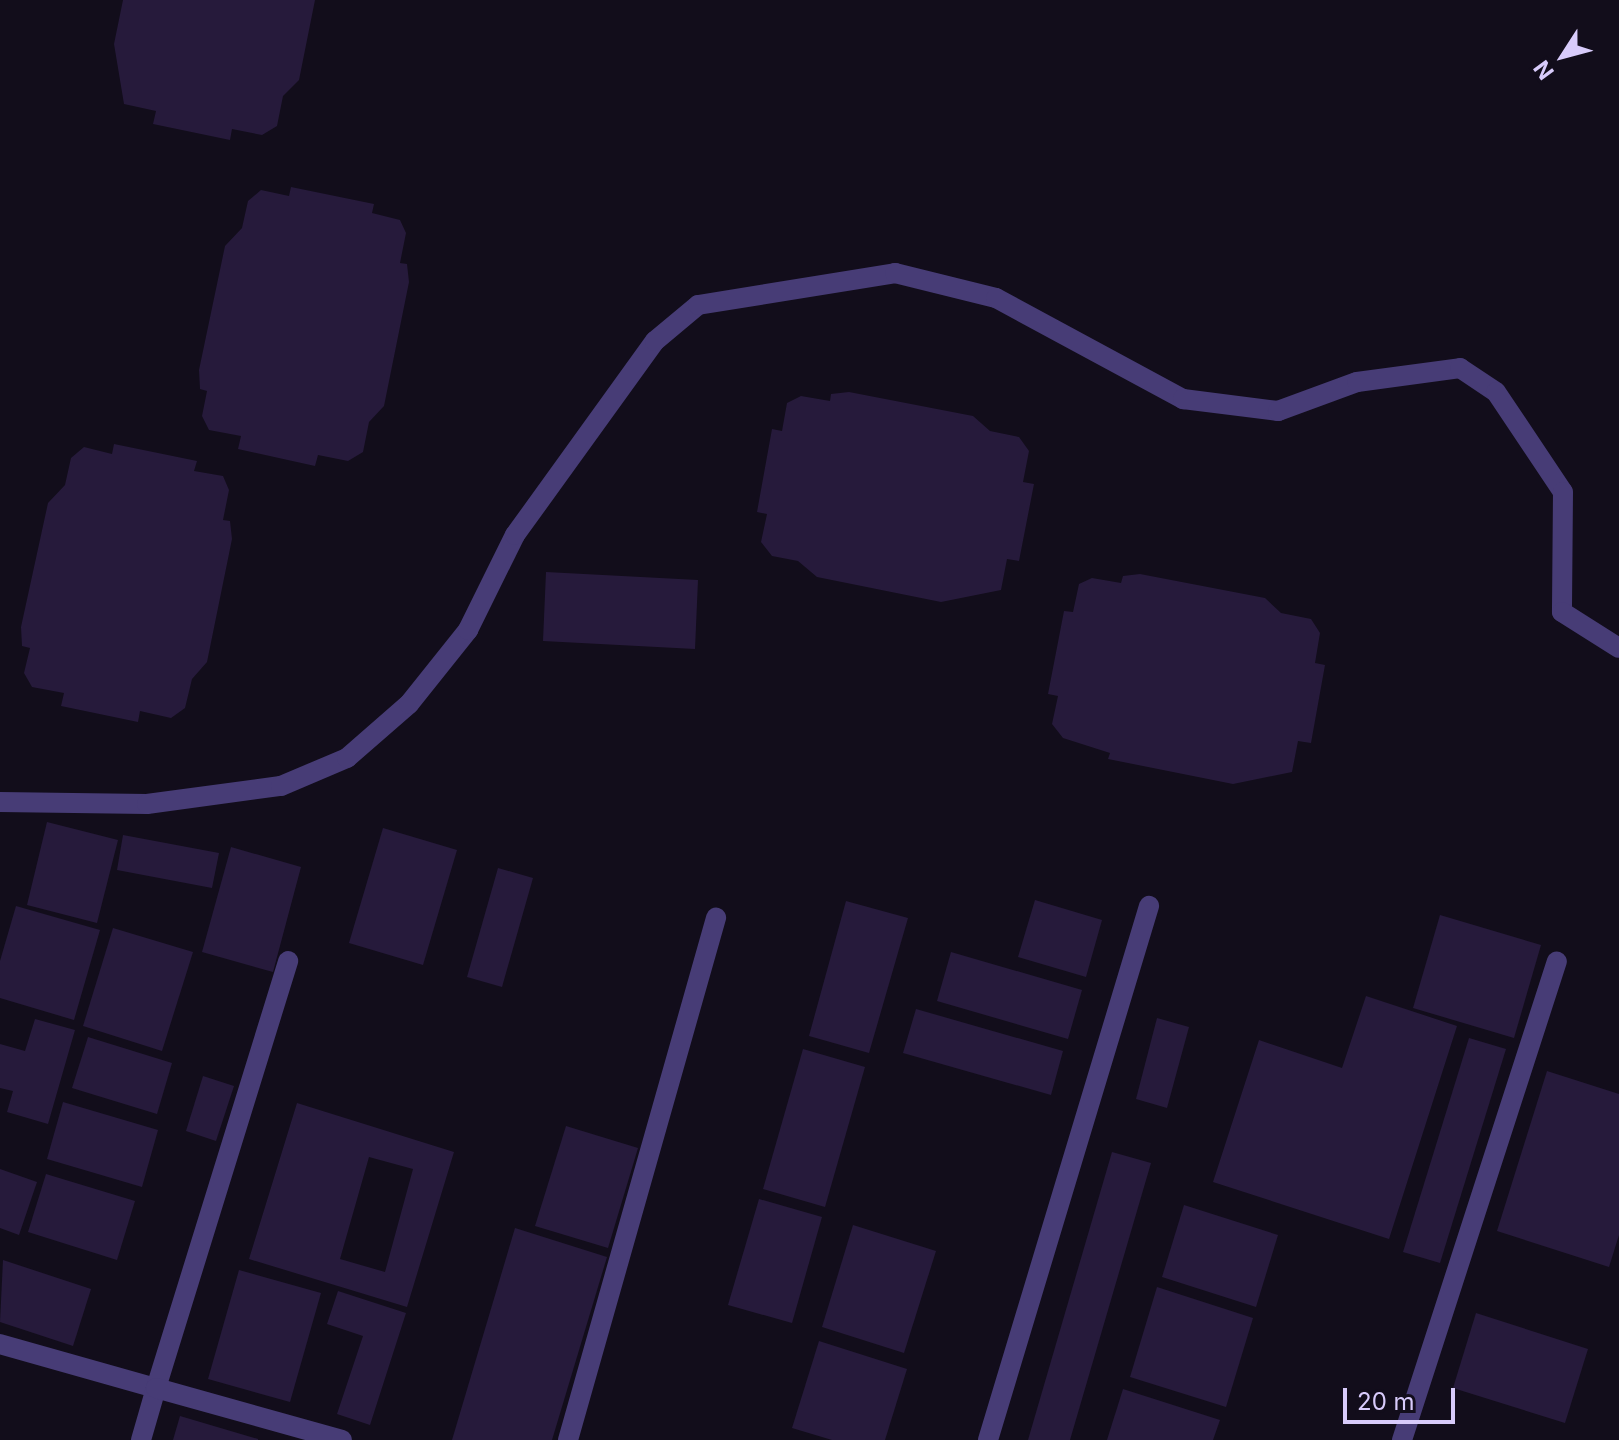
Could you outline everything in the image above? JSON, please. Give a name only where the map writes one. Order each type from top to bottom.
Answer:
[{"type":"lane","points":[[0,802],[147,804],[281,786],[347,758],[409,704],[468,630],[515,535],[655,341],[698,305],[895,273],[996,298],[1183,399],[1278,411],[1357,382],[1460,368],[1496,392],[1563,492],[1562,612],[1619,648]]},
{"type":"lane","points":[[988,1440],[1149,906]]},
{"type":"lane","points":[[568,1440],[716,918]]},
{"type":"lane","points":[[141,1440],[288,961]]},
{"type":"lane","points":[[1402,1440],[1557,961]]},
{"type":"lane","points":[[0,1344],[342,1440]]},
{"type":"building","points":[[123,0],[315,0],[299,80],[283,96],[277,126],[262,135],[232,129],[230,140],[153,124],[156,111],[124,104],[114,44]]},
{"type":"building","points":[[291,187],[374,204],[372,213],[400,220],[406,233],[400,263],[407,264],[409,282],[384,406],[369,422],[363,452],[348,461],[318,455],[315,466],[238,449],[241,436],[209,430],[202,416],[207,391],[200,389],[199,370],[225,246],[242,228],[248,201],[261,190],[289,196]]},
{"type":"building","points":[[849,392],[973,416],[990,431],[1019,437],[1029,451],[1023,482],[1034,484],[1019,561],[1007,559],[1001,590],[941,602],[817,577],[798,561],[772,556],[761,542],[767,514],[757,512],[772,429],[782,431],[787,403],[801,396],[830,401],[831,394]]},
{"type":"building","points":[[114,444],[197,461],[194,471],[223,476],[229,490],[223,520],[230,521],[232,539],[207,662],[192,679],[185,708],[171,718],[140,711],[138,722],[61,706],[64,693],[32,687],[24,673],[30,648],[22,646],[21,627],[48,503],[65,485],[71,458],[84,447],[112,454]]},
{"type":"building","points":[[546,572],[698,580],[695,649],[543,641]]},
{"type":"building","points":[[1140,574],[1265,598],[1281,613],[1311,619],[1320,633],[1315,663],[1325,665],[1311,743],[1298,741],[1292,772],[1233,784],[1108,759],[1110,753],[1063,738],[1052,724],[1058,696],[1048,694],[1064,611],[1073,612],[1079,584],[1092,578],[1121,583],[1123,576]]},
{"type":"building","points":[[47,822],[118,840],[97,923],[27,905]]},
{"type":"building","points":[[383,828],[457,850],[423,965],[349,943]]},
{"type":"building","points":[[123,835],[219,853],[212,888],[117,870]]},
{"type":"building","points":[[231,847],[301,867],[273,972],[202,952]]},
{"type":"building","points":[[498,868],[533,878],[502,987],[467,977]]},
{"type":"building","points":[[1035,900],[1102,920],[1086,977],[1018,957]]},
{"type":"building","points":[[846,901],[908,918],[869,1053],[809,1036]]},
{"type":"building","points":[[16,906],[100,930],[74,1020],[0,998],[0,961]]},
{"type":"building","points":[[1440,915],[1541,945],[1514,1038],[1413,1008]]},
{"type":"building","points":[[113,928],[193,952],[162,1051],[83,1026]]},
{"type":"building","points":[[951,952],[1082,990],[1068,1039],[937,1001]]},
{"type":"building","points":[[1366,996],[1457,1026],[1389,1239],[1213,1182],[1259,1040],[1342,1068]]},
{"type":"building","points":[[916,1009],[1063,1051],[1051,1095],[903,1053]]},
{"type":"building","points":[[1157,1018],[1189,1027],[1167,1108],[1136,1099]]},
{"type":"building","points":[[35,1019],[75,1030],[48,1124],[7,1112],[13,1091],[0,1088],[0,1044],[25,1051]]},
{"type":"building","points":[[88,1037],[172,1063],[157,1114],[72,1088]]},
{"type":"building","points":[[1469,1038],[1506,1049],[1440,1263],[1403,1252]]},
{"type":"building","points":[[803,1049],[865,1067],[825,1207],[763,1189]]},
{"type":"building","points":[[1547,1071],[1619,1094],[1619,1235],[1609,1267],[1497,1231]]},
{"type":"building","points":[[203,1076],[234,1086],[216,1141],[186,1131]]},
{"type":"building","points":[[63,1102],[158,1130],[142,1187],[47,1159]]},
{"type":"building","points":[[297,1103],[454,1152],[407,1307],[249,1259]],"holes":[[[369,1157],[413,1169],[385,1272],[340,1259]]]},
{"type":"building","points":[[566,1126],[638,1148],[608,1248],[535,1226]]},
{"type":"building","points":[[1112,1152],[1151,1163],[1070,1440],[1028,1440]]},
{"type":"building","points":[[0,1169],[37,1182],[19,1235],[0,1228]]},
{"type":"building","points":[[46,1174],[135,1201],[117,1260],[28,1232]]},
{"type":"building","points":[[759,1199],[822,1217],[792,1323],[728,1305]]},
{"type":"building","points":[[1184,1205],[1278,1235],[1256,1307],[1162,1277]]},
{"type":"building","points":[[853,1225],[936,1251],[904,1353],[822,1327]]},
{"type":"building","points":[[515,1228],[607,1257],[552,1440],[452,1440]]},
{"type":"building","points":[[3,1260],[91,1289],[73,1346],[0,1322]]},
{"type":"building","points":[[239,1270],[321,1293],[290,1402],[208,1379]]},
{"type":"building","points":[[1157,1287],[1253,1318],[1226,1407],[1130,1377]]},
{"type":"building","points":[[338,1291],[406,1313],[370,1425],[337,1414],[363,1336],[327,1324]]},
{"type":"building","points":[[1476,1313],[1588,1349],[1565,1423],[1453,1388]]},
{"type":"building","points":[[819,1341],[907,1369],[885,1440],[832,1440],[792,1428]]},
{"type":"building","points":[[1123,1389],[1220,1420],[1213,1440],[1107,1440]]},
{"type":"building","points":[[180,1416],[258,1439],[258,1440],[173,1440]]}]
